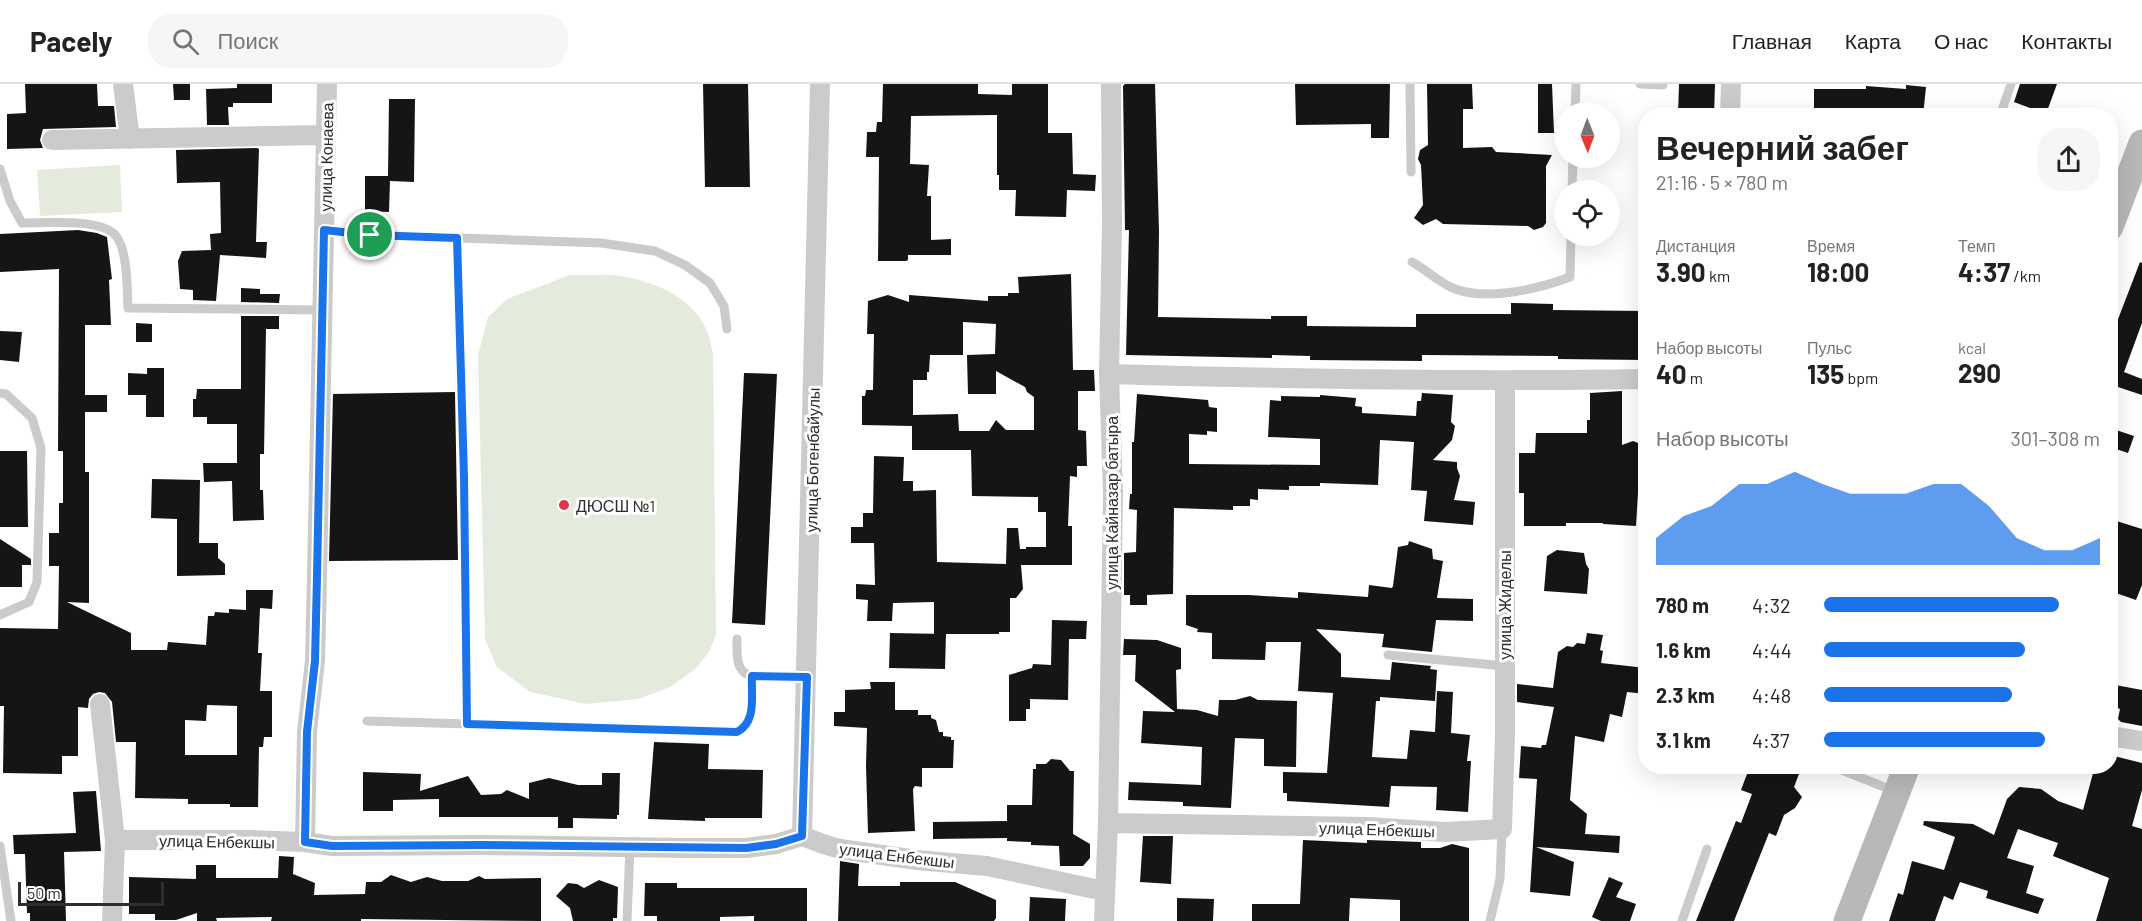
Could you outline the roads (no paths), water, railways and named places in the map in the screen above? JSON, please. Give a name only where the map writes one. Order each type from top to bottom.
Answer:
[{"type":"main road","points":[[2118,205],[2142,143]]},
{"type":"main road","points":[[1847,921],[1904,774]]},
{"type":"street","points":[[123,84],[130,139]]},
{"type":"street","name":"улица Конаева","points":[[305,842],[307,732],[315,649],[327,84]]},
{"type":"street","name":"улица Богенбайулы","points":[[802,836],[820,84]]},
{"type":"street","name":"улица Кайназар батыра","points":[[1104,921],[1108,823],[1113,494],[1109,374],[1112,225],[1111,84]]},
{"type":"street","points":[[1730,108],[1731,84]]},
{"type":"street","points":[[52,140],[325,135]]},
{"type":"street","points":[[1109,374],[1505,381],[1638,379]]},
{"type":"street","name":"улица Жиделы","points":[[1502,829],[1505,666],[1505,381]]},
{"type":"street","points":[[100,705],[115,840],[112,921]]},
{"type":"street","points":[[2118,737],[2142,741]]},
{"type":"street","name":"улица Енбекшы","points":[[1108,823],[1368,827],[1445,832],[1502,829]]},
{"type":"street","name":"улица Енбекшы","points":[[115,840],[249,840],[305,842],[332,846],[746,848],[776,844],[802,836],[840,849],[917,860],[987,866],[1104,891]]},
{"type":"lane","points":[[1410,84],[1411,172]]},
{"type":"lane","points":[[1575,102],[1576,84]]},
{"type":"lane","points":[[1640,84],[1663,85]]},
{"type":"lane","points":[[2003,108],[2011,84]]},
{"type":"lane","points":[[0,169],[10,201],[22,223],[86,224],[109,229],[117,237],[126,264],[128,308],[323,310]]},
{"type":"lane","points":[[324,230],[370,235],[601,243],[656,251],[685,265],[710,283],[724,306],[727,329]]},
{"type":"lane","points":[[457,238],[464,477],[467,724]]},
{"type":"lane","points":[[1412,262],[1457,290],[1482,294],[1513,292],[1549,285],[1570,277],[1571,246]]},
{"type":"lane","points":[[0,393],[6,394],[32,418],[41,448],[37,582],[29,602],[0,615]]},
{"type":"lane","points":[[737,639],[738,665],[746,675],[807,677]]},
{"type":"lane","points":[[1388,656],[1505,666]]},
{"type":"lane","points":[[367,721],[737,732],[745,728],[750,721],[752,676]]},
{"type":"lane","points":[[1852,774],[1897,792]]},
{"type":"lane","points":[[1490,921],[1500,879],[1502,829]]},
{"type":"lane","points":[[0,846],[11,921]]},
{"type":"lane","points":[[627,921],[630,847]]},
{"type":"lane","points":[[1682,921],[1707,849]]},
{"type":"place","name":"ДЮСШ №1","points":[[564,505]]}]
